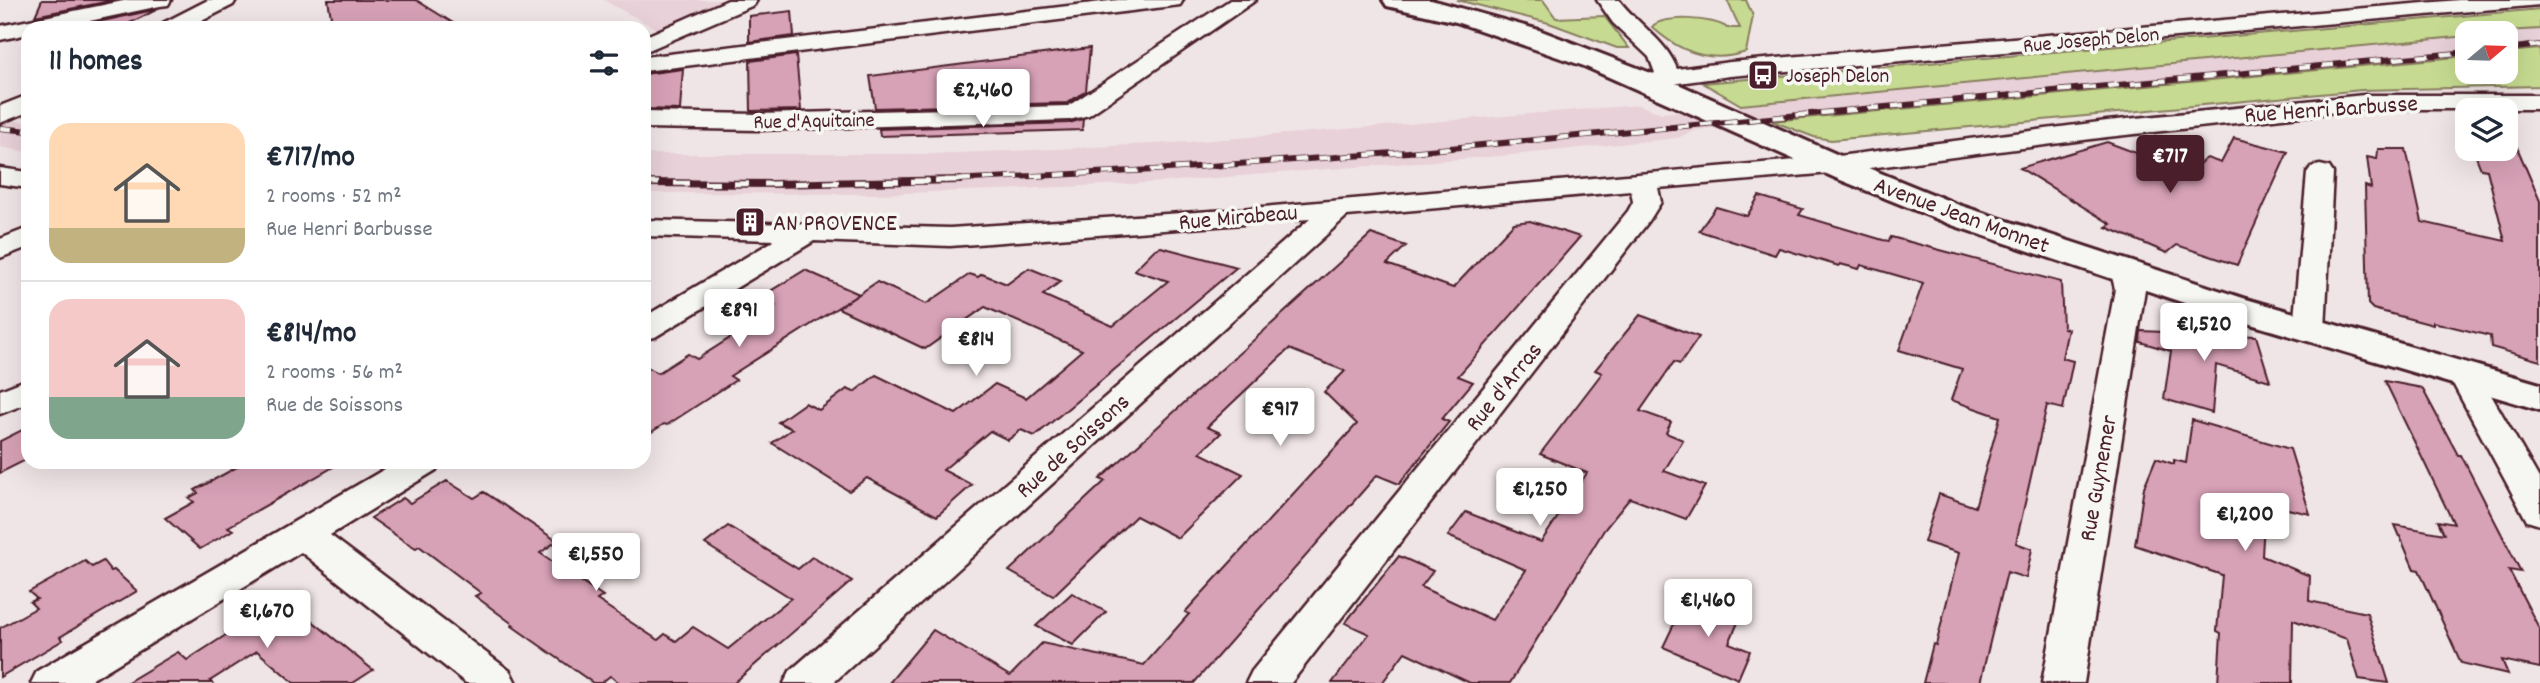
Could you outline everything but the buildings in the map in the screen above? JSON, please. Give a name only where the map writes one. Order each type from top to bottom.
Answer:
[{"type":"main road","name":"Avenue Jean Monnet","points":[[1396,0],[1507,29],[1658,80],[1831,164],[1915,200],[2126,273],[2540,397]]},
{"type":"street","points":[[58,21],[160,0]]},
{"type":"street","points":[[185,21],[225,0]]},
{"type":"street","points":[[651,42],[746,0]]},
{"type":"street","points":[[651,63],[1172,0]]},
{"type":"street","name":"Rue d'Aquitaine","points":[[651,120],[758,122],[1069,113],[1080,110],[1245,0]]},
{"type":"street","points":[[1608,0],[1621,18],[1660,55],[1658,80]]},
{"type":"street","name":"Rue Joseph Delon","points":[[1658,80],[1730,69],[2535,0]]},
{"type":"street","points":[[0,33],[21,29]]},
{"type":"street","name":"Rue Henri Barbusse","points":[[1831,164],[2107,129],[2364,102],[2534,107]]},
{"type":"street","points":[[0,116],[21,106]]},
{"type":"street","name":"Rue Mirabeau","points":[[651,228],[950,237],[1339,208],[1831,164]]},
{"type":"street","points":[[2309,330],[2320,173]]},
{"type":"street","points":[[0,176],[21,179]]},
{"type":"street","name":"Rue d'Arras","points":[[1267,683],[1639,215],[1647,202],[1643,182]]},
{"type":"street","name":"Rue de Soissons","points":[[805,683],[1339,208]]},
{"type":"street","points":[[651,326],[806,233]]},
{"type":"street","points":[[0,249],[21,240]]},
{"type":"street","name":"Rue Guynemer","points":[[2063,683],[2130,289],[2126,273]]},
{"type":"street","points":[[2465,376],[2540,512]]},
{"type":"street","points":[[0,403],[21,393]]},
{"type":"street","points":[[52,683],[412,469]]},
{"type":"street","points":[[303,534],[495,683]]},
{"type":"shaded area","points":[[603,0],[724,0],[659,30],[651,26],[651,21],[642,21]]},
{"type":"shaded area","points":[[2540,29],[2540,49],[2518,51],[2518,31]]},
{"type":"shaded area","points":[[2455,37],[2455,57],[1772,121],[1697,130],[1677,138],[1513,155],[1150,183],[996,190],[873,194],[651,193],[651,154],[932,154],[1035,150],[1188,142],[1638,105],[1662,113]]},
{"type":"shaded area","points":[[0,119],[21,121],[21,151],[0,147]]},
{"type":"green space","points":[[1457,0],[1543,0],[1556,18],[1604,16],[1629,48],[1617,48],[1549,23]]},
{"type":"green space","points":[[1727,0],[1746,0],[1753,16],[1746,52],[1720,57],[1696,53],[1673,43],[1652,27],[1666,20],[1689,19],[1712,22],[1727,28],[1740,28]]},
{"type":"green space","points":[[2540,9],[2540,29],[2518,30],[2518,21],[2455,21],[2455,37],[1741,105],[1703,83]]},
{"type":"green space","points":[[2540,49],[2540,86],[2362,90],[1831,140],[1814,137],[1772,121],[2455,57],[2455,84],[2518,84],[2518,51]]},
{"type":"railway","points":[[2518,48],[2540,45]]},
{"type":"railway","points":[[945,180],[1154,170],[1408,152],[2455,53]]},
{"type":"railway","points":[[0,128],[21,130]]},
{"type":"railway","points":[[651,183],[945,180]]},
{"type":"railway","points":[[911,182],[945,180]]},
{"type":"railway","points":[[945,180],[960,180]]},
{"type":"place","name":"Joseph Delon","points":[[1763,75]]},
{"type":"place","name":"AN PROVENCE","points":[[750,222]]}]
